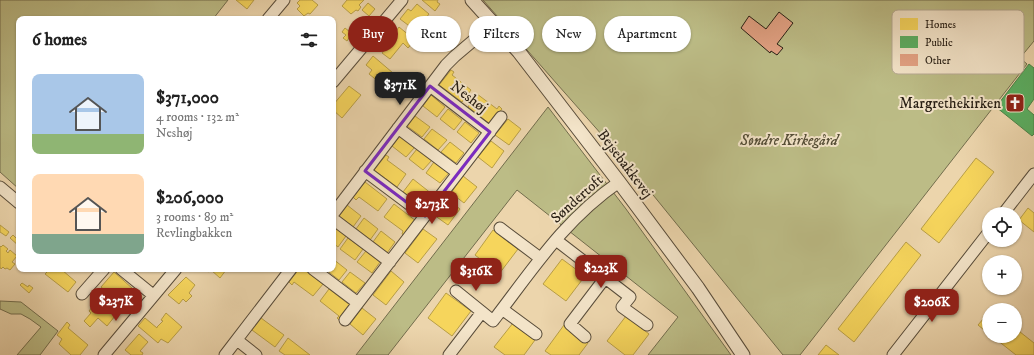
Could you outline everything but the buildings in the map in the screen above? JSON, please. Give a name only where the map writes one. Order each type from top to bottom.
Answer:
[{"type":"street","points":[[271,16],[284,0]]},
{"type":"street","points":[[336,78],[402,0]]},
{"type":"street","name":"Bejsebakkevej","points":[[472,0],[487,16]]},
{"type":"street","name":"Neshøj","points":[[336,210],[430,86],[455,56],[469,44]]},
{"type":"street","name":"Bejsebakkevej","points":[[519,52],[698,288],[742,355]]},
{"type":"street","name":"Neshøj","points":[[430,86],[490,132]]},
{"type":"street","name":"Neshøj","points":[[345,320],[501,117]]},
{"type":"street","points":[[398,128],[458,173]]},
{"type":"street","points":[[365,171],[425,216]]},
{"type":"street","points":[[1008,207],[1034,174]]},
{"type":"street","name":"Søndertoft","points":[[456,292],[493,321],[540,258],[573,219],[619,182]]},
{"type":"street","points":[[0,187],[16,200]]},
{"type":"street","points":[[336,221],[390,262]]},
{"type":"street","points":[[500,228],[540,258]]},
{"type":"street","name":"Søndertoft","points":[[556,240],[630,297],[622,308],[647,325]]},
{"type":"street","points":[[893,355],[982,241]]},
{"type":"street","points":[[82,294],[101,272]]},
{"type":"street","points":[[125,272],[153,296]]},
{"type":"street","points":[[104,355],[173,272]]},
{"type":"street","points":[[226,355],[289,272]]},
{"type":"street","points":[[317,272],[358,303]]},
{"type":"street","points":[[585,337],[570,324],[605,278]]},
{"type":"street","points":[[502,309],[536,334]]},
{"type":"street","points":[[449,355],[482,312]]},
{"type":"street","points":[[237,340],[256,355]]},
{"type":"highlighted area","points":[[430,86],[490,132],[425,216],[365,171]]},
{"type":"green space","points":[[0,0],[228,0],[215,16],[16,16],[16,186],[0,172]]},
{"type":"green space","name":"Søndre Kirkegård","points":[[483,0],[1034,0],[1034,41],[1024,53],[1024,10],[892,10],[892,74],[1019,74],[800,355],[783,355],[632,169],[529,52],[534,52],[534,16],[497,16]]},
{"type":"green space","points":[[548,107],[626,209],[731,355],[648,355],[678,317],[517,190],[388,355],[356,355]]},
{"type":"green space","points":[[0,301],[21,302],[58,331],[40,355],[17,355],[41,327],[21,314],[11,314],[0,309]]},
{"type":"place","name":"Margrethekirken","points":[[1015,103]]}]
